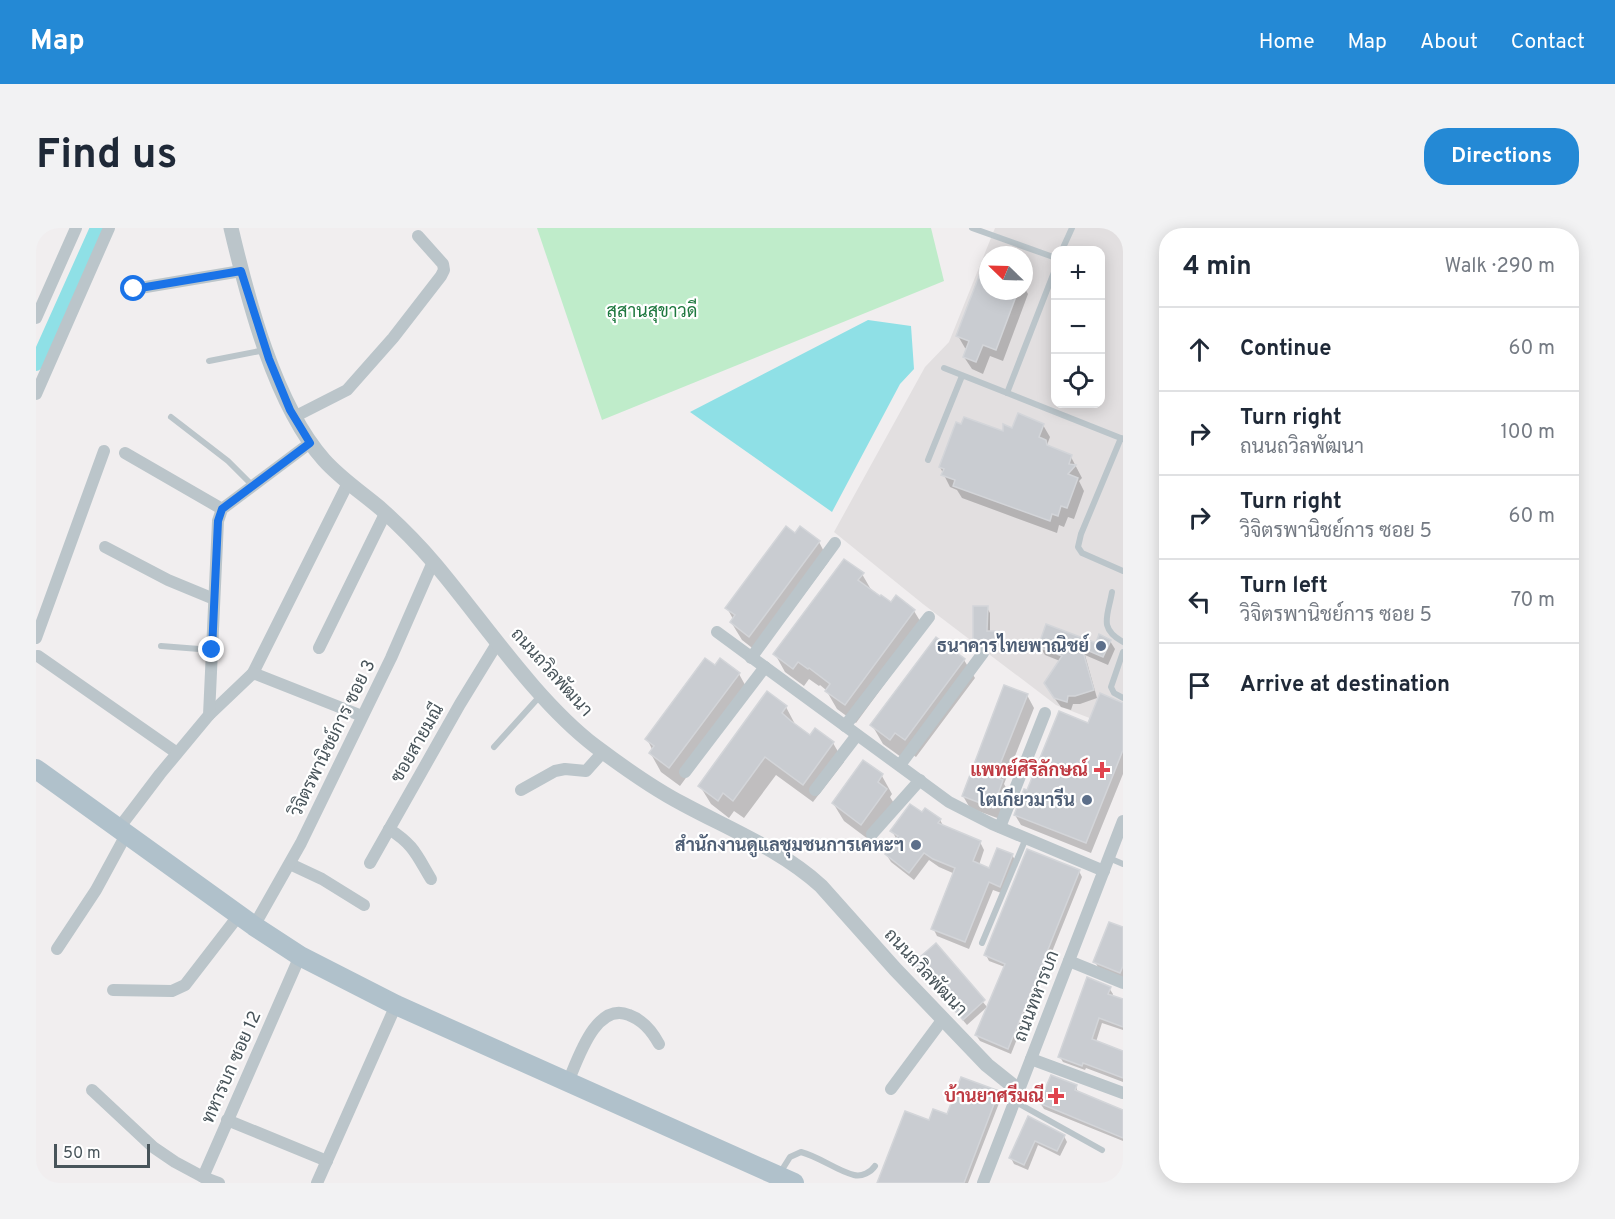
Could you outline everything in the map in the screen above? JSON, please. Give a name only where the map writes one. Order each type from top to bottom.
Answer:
[{"type":"main road","points":[[37,771],[300,956],[396,1005],[786,1179]]},
{"type":"street","points":[[36,318],[41,291],[76,228]]},
{"type":"street","points":[[36,394],[109,228]]},
{"type":"street","name":"ถนนถวิลพัฒนา","points":[[231,228],[241,271],[266,350],[294,417],[310,443],[326,462],[386,514],[433,562],[541,694],[575,729],[603,752],[669,797],[756,840],[808,874],[821,885],[1016,1095]]},
{"type":"street","points":[[294,417],[347,390],[393,338],[441,276],[444,270],[443,264],[418,236]]},
{"type":"street","points":[[134,289],[241,271]]},
{"type":"street","points":[[209,715],[218,521],[222,509],[310,443]]},
{"type":"street","points":[[36,638],[104,451]]},
{"type":"street","points":[[125,453],[222,509]]},
{"type":"street","points":[[57,949],[96,890],[123,831],[177,753],[209,715],[253,673],[348,483]]},
{"type":"street","points":[[319,648],[386,514]]},
{"type":"street","points":[[751,658],[835,543]]},
{"type":"street","points":[[105,547],[168,580],[214,599]]},
{"type":"street","name":"วิจิตรพานิชย์การ ซอย 3","points":[[113,990],[172,992],[185,985],[247,920],[290,864],[391,658],[433,562]]},
{"type":"street","points":[[844,726],[929,617]]},
{"type":"street","points":[[717,632],[949,802],[1000,827],[1104,871]]},
{"type":"street","name":"ซอยสายมณี","points":[[370,863],[460,704],[498,642]]},
{"type":"street","points":[[900,765],[983,653]]},
{"type":"street","points":[[38,656],[177,753]]},
{"type":"street","points":[[685,772],[765,667]]},
{"type":"street","points":[[253,673],[362,716]]},
{"type":"street","points":[[1000,827],[1046,713]]},
{"type":"street","points":[[815,790],[857,735]]},
{"type":"street","points":[[521,790],[555,771],[565,769],[586,771],[603,752]]},
{"type":"street","points":[[872,834],[920,780]]},
{"type":"street","name":"ถนนทหารบก","points":[[982,1183],[1123,821]]},
{"type":"street","points":[[388,830],[406,840],[431,879]]},
{"type":"street","points":[[290,864],[322,879],[363,905]]},
{"type":"street","name":"ทหารบก ซอย 12","points":[[203,1177],[300,956]]},
{"type":"street","points":[[1069,961],[1123,982]]},
{"type":"street","points":[[317,1183],[396,1005]]},
{"type":"street","points":[[568,1082],[590,1034],[598,1023],[613,1012],[621,1012],[644,1023],[659,1044]]},
{"type":"street","points":[[891,1089],[943,1019]]},
{"type":"street","points":[[1031,1059],[1123,1093]]},
{"type":"street","points":[[92,1090],[153,1147],[203,1177],[219,1183]]},
{"type":"street","points":[[227,1119],[327,1161]]},
{"type":"lane","points":[[972,228],[1051,256]]},
{"type":"lane","points":[[1064,246],[1072,228]]},
{"type":"lane","points":[[1007,393],[1051,280]]},
{"type":"lane","points":[[209,361],[266,350]]},
{"type":"lane","points":[[944,368],[1122,439],[1081,534],[1078,547],[1082,554],[1123,571]]},
{"type":"lane","points":[[928,460],[962,375]]},
{"type":"lane","points":[[171,417],[228,460],[253,486]]},
{"type":"lane","points":[[1112,592],[1106,624],[1108,631],[1123,642]]},
{"type":"lane","points":[[161,646],[212,650]]},
{"type":"lane","points":[[1123,652],[1111,687],[1114,693],[1123,698]]},
{"type":"lane","points":[[494,747],[541,694]]},
{"type":"lane","points":[[982,943],[1026,838]]},
{"type":"lane","points":[[1109,858],[1123,864]]},
{"type":"lane","points":[[1016,1095],[1102,1150]]},
{"type":"lane","points":[[786,1179],[790,1157],[801,1152],[814,1155],[854,1175],[866,1173],[875,1166]]},
{"type":"shaded area","points":[[995,228],[1123,228],[1123,731],[1056,705],[923,604],[834,532],[925,367],[949,342],[979,268],[979,300],[1033,300],[1033,246],[988,246]]},
{"type":"green space","name":"สุสานสุขาวดี","points":[[537,228],[931,228],[944,281],[602,420]]},
{"type":"water","points":[[868,320],[911,326],[914,369],[900,384],[832,512],[690,412]]},
{"type":"building","points":[[979,276],[979,300],[1015,300],[996,350],[983,345],[976,362],[963,357],[969,341],[956,336]]},
{"type":"building","points":[[1018,413],[1044,424],[1039,437],[1046,440],[1047,445],[1072,455],[1069,464],[1076,465],[1068,474],[1078,478],[1067,508],[1061,506],[1058,516],[1052,514],[1050,521],[953,486],[955,480],[941,475],[944,469],[939,467],[956,422],[961,424],[964,417],[1003,431],[1003,424],[1012,428]]},
{"type":"building","points":[[786,526],[795,533],[800,526],[820,541],[749,637],[730,622],[735,615],[725,608]]},
{"type":"building","points":[[844,559],[864,573],[858,580],[880,596],[891,602],[896,595],[915,610],[845,705],[825,691],[830,684],[809,668],[798,662],[793,669],[773,654]]},
{"type":"building","points":[[973,606],[988,606],[987,631],[998,631],[998,642],[973,641]]},
{"type":"building","points":[[1046,624],[1096,643],[1099,634],[1111,640],[1103,657],[1082,648],[1094,690],[1068,696],[1067,702],[1054,698],[1044,683],[1062,656],[1038,647]]},
{"type":"building","points":[[936,637],[965,659],[905,740],[895,733],[890,740],[870,725]]},
{"type":"building","points":[[705,658],[715,665],[720,658],[740,673],[669,768],[649,753],[654,746],[645,739]]},
{"type":"building","points":[[1004,685],[1028,694],[995,777],[1003,780],[993,808],[962,796]]},
{"type":"building","points":[[767,691],[787,706],[782,713],[791,721],[810,735],[815,728],[834,742],[803,785],[765,757],[733,801],[723,793],[718,801],[698,786]]},
{"type":"building","points":[[1100,693],[1123,703],[1123,750],[1086,843],[1014,815],[1024,789],[1027,790],[1059,711],[1088,723]]},
{"type":"building","points":[[863,760],[883,774],[878,782],[887,789],[861,825],[832,803]]},
{"type":"building","points":[[910,804],[922,812],[925,808],[941,819],[938,823],[981,841],[973,861],[989,868],[997,848],[1013,854],[1000,887],[989,882],[965,942],[931,929],[955,868],[924,853],[909,873],[885,854],[898,836],[890,831]]},
{"type":"building","points":[[1027,849],[1080,870],[1008,1049],[975,1035],[1005,964],[984,955]]},
{"type":"building","points":[[1109,922],[1123,927],[1123,966],[1120,973],[1093,962]]},
{"type":"building","points":[[936,943],[985,1000],[963,1020],[913,963]]},
{"type":"building","points":[[1087,977],[1111,987],[1108,994],[1123,999],[1123,1027],[1099,1018],[1092,1039],[1123,1051],[1123,1078],[1083,1063],[1082,1066],[1058,1057]]},
{"type":"building","points":[[1051,1075],[1077,1085],[1075,1090],[1123,1110],[1123,1138],[1039,1103]]},
{"type":"building","points":[[961,1077],[999,1091],[964,1183],[877,1183],[905,1111],[929,1120],[933,1109],[947,1114]]},
{"type":"building","points":[[1028,1116],[1065,1135],[1057,1151],[1035,1141],[1024,1165],[1009,1158]]},
{"type":"waterway","points":[[36,364],[97,228]]},
{"type":"place","name":"ธนาคารไทยพาณิชย์","points":[[1101,646]]},
{"type":"place","name":"แพทย์ศิริลักษณ์","points":[[1102,770]]},
{"type":"place","name":"โตเกียวมารีน","points":[[1087,800]]},
{"type":"place","name":"สำนักงานดูแลชุมชนการเคหะฯ","points":[[916,845]]},
{"type":"place","name":"บ้านยาศรีมณี","points":[[1056,1096]]},
{"type":"route","points":[[134,289],[241,271],[269,359],[290,410],[310,443],[222,509],[218,521],[212,650]]}]
